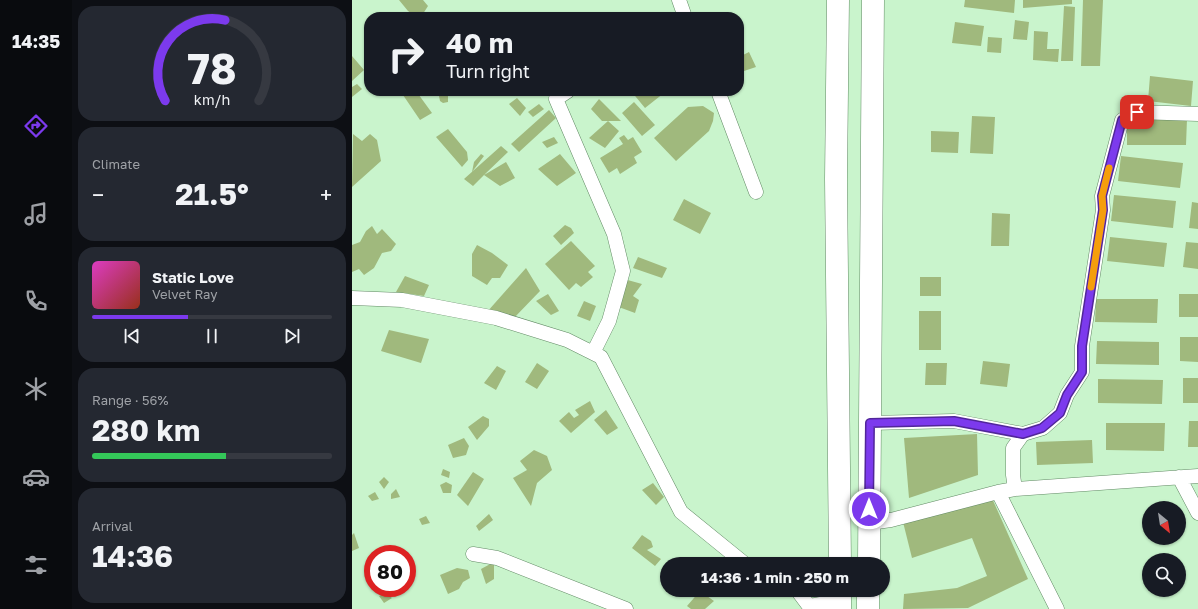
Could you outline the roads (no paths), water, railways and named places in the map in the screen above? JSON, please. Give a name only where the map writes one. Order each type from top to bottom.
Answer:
[{"type":"highway","points":[[838,0],[836,180],[840,557]]},
{"type":"highway","points":[[869,557],[874,0]]},
{"type":"highway","points":[[868,597],[868,609]]},
{"type":"street","points":[[679,0],[683,12]]},
{"type":"street","points":[[560,96],[556,99],[614,234],[623,271],[609,321],[593,353]]},
{"type":"street","points":[[720,96],[756,192]]},
{"type":"street","points":[[870,423],[954,421],[1023,434],[1042,428],[1060,413],[1067,395],[1082,372],[1082,346],[1103,210],[1102,196],[1122,120],[1137,112],[1198,114]]},
{"type":"street","points":[[352,298],[402,300],[496,318],[567,340],[601,356],[682,512],[737,557]]},
{"type":"street","points":[[1015,489],[1012,475],[1014,448],[1023,434]]},
{"type":"street","points":[[869,523],[891,520],[998,492],[1015,489],[1179,476],[1198,476]]},
{"type":"street","points":[[1179,476],[1198,514]]},
{"type":"street","points":[[998,492],[1057,609]]},
{"type":"street","points":[[473,554],[497,558],[626,609]]},
{"type":"street","points":[[800,597],[806,608],[840,600]]}]
